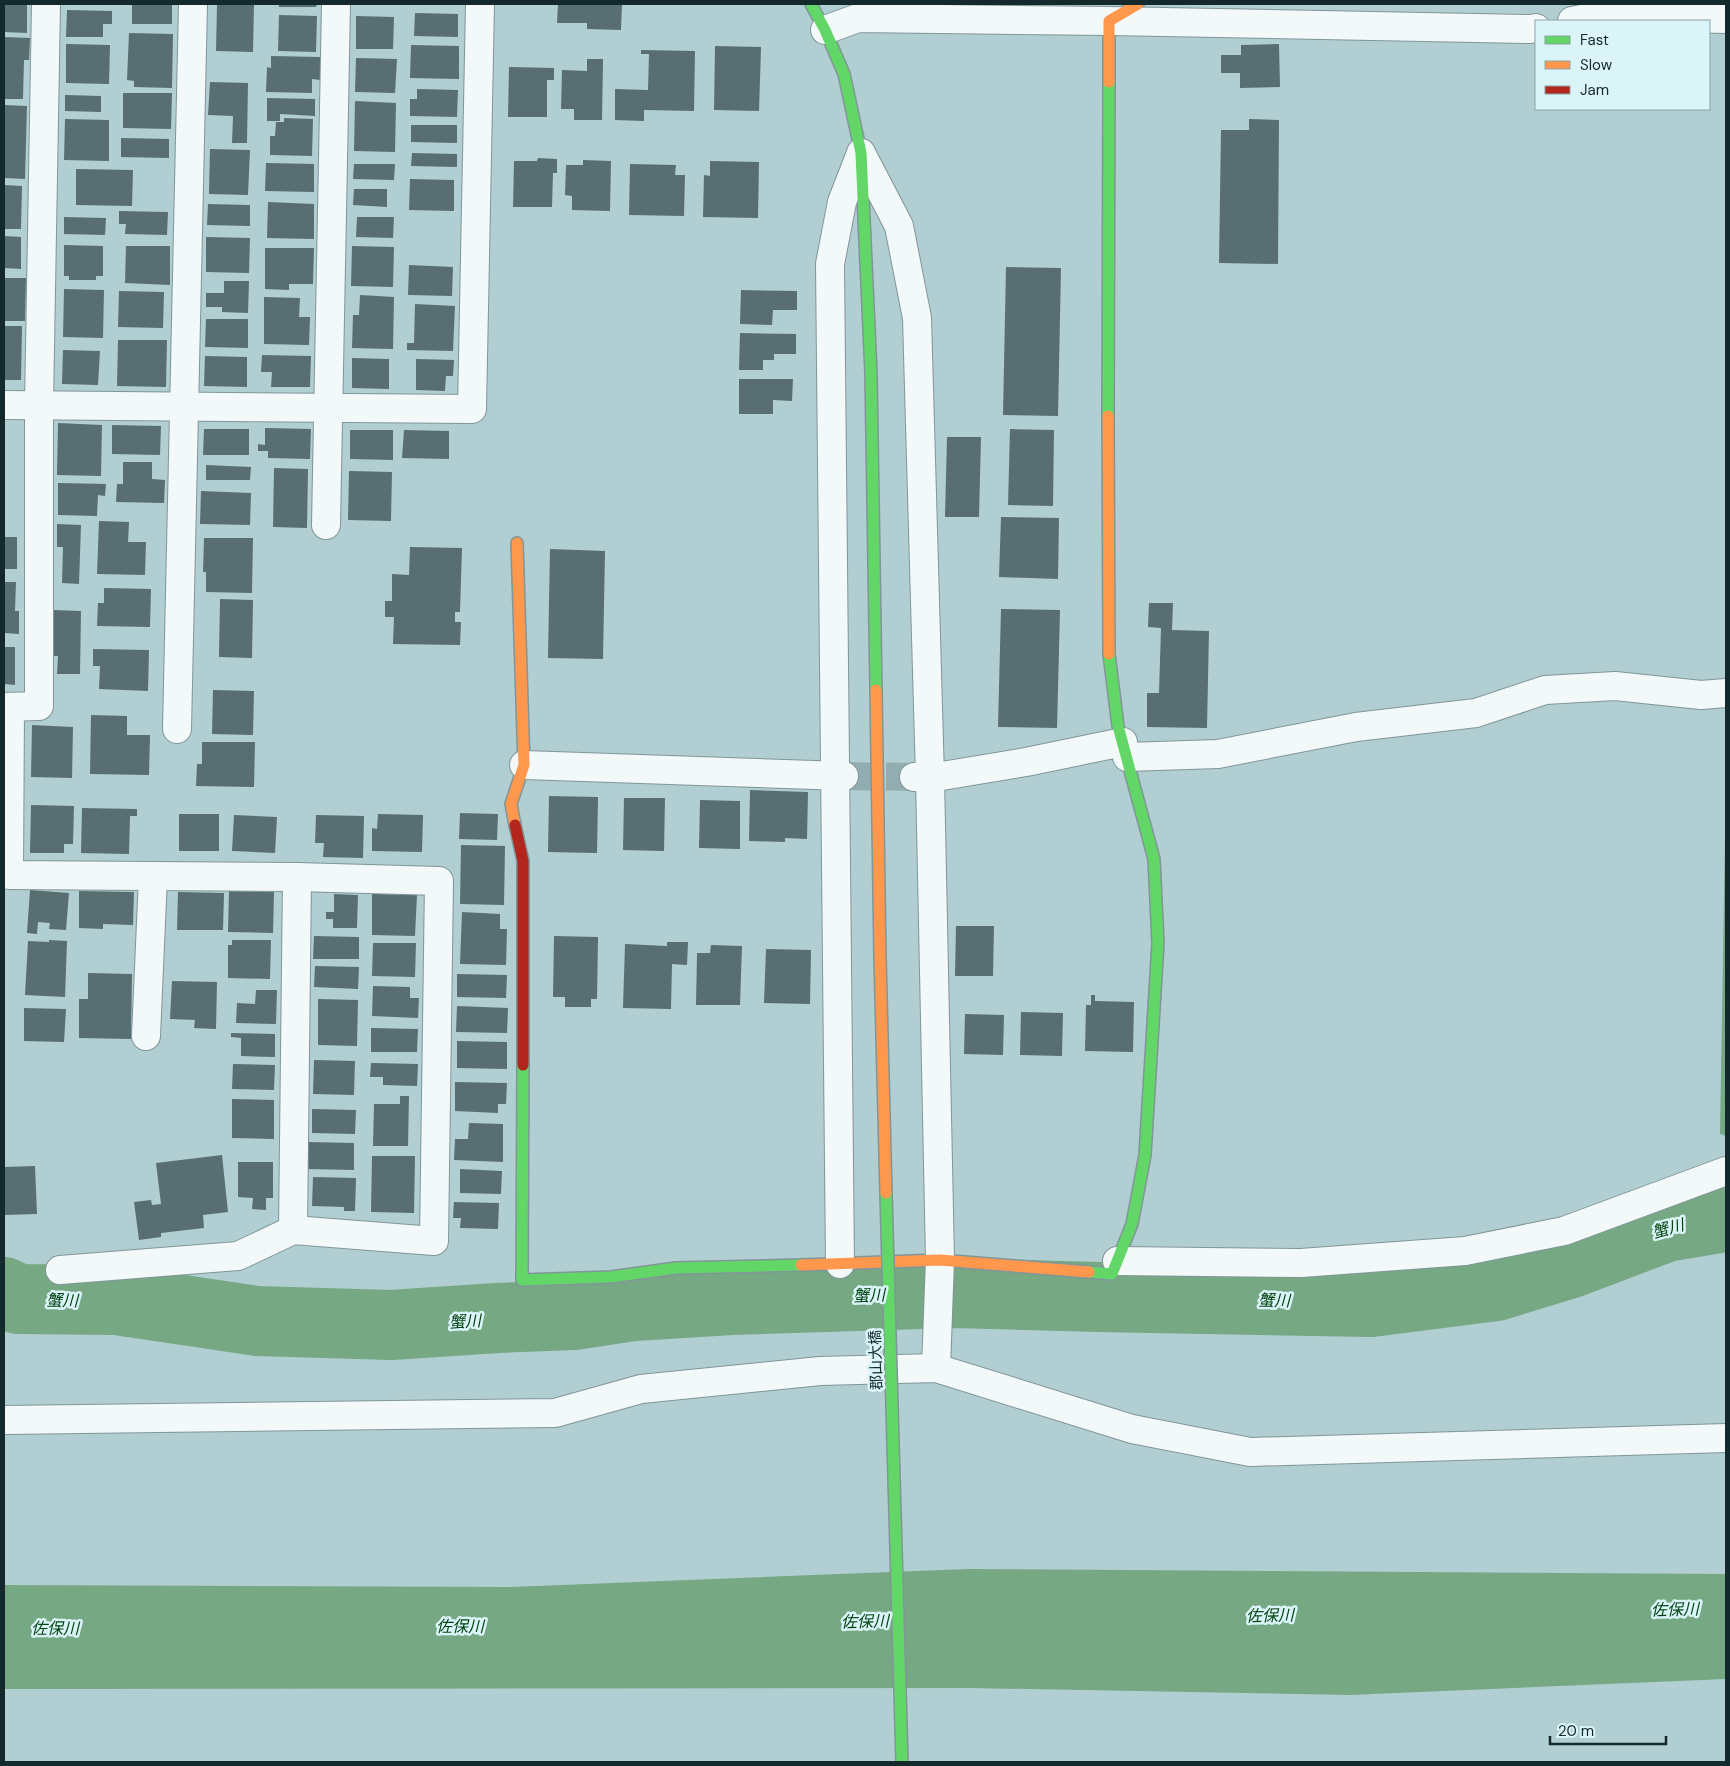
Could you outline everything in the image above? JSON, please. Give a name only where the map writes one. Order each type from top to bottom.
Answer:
[{"type":"street","points":[[46,4],[39,404],[39,706],[7,707],[10,875],[153,877],[297,876],[439,881],[434,1241],[292,1230],[238,1256],[60,1270]]},
{"type":"street","points":[[177,729],[193,4]]},
{"type":"street","points":[[326,525],[336,4]]},
{"type":"street","points":[[4,405],[472,409],[480,4]]},
{"type":"street","name":"郡山大橋","points":[[811,4],[825,30],[844,74],[861,153],[871,373],[880,957],[902,1762]]},
{"type":"street","points":[[1110,20],[1138,4]]},
{"type":"street","points":[[1577,20],[1597,16],[1726,19]]},
{"type":"street","points":[[825,30],[858,18],[1110,20],[1535,28]]},
{"type":"street","points":[[517,542],[524,765],[512,804],[523,861],[522,1280],[611,1277],[676,1268],[940,1260],[1112,1274],[1132,1224],[1145,1155],[1158,942],[1154,858],[1118,726],[1108,649],[1110,20]]},
{"type":"street","points":[[840,1264],[839,776],[830,264],[842,202],[861,153]]},
{"type":"street","points":[[861,153],[899,226],[917,318],[922,777],[940,1260],[936,1368]]},
{"type":"street","points":[[922,777],[1125,750],[1218,754],[1356,727],[1476,713],[1545,690],[1615,686],[1701,695],[1726,693]]},
{"type":"street","points":[[524,765],[839,776]]},
{"type":"street","points":[[292,1230],[297,876]]},
{"type":"street","points":[[146,1036],[153,877]]},
{"type":"street","points":[[1117,1261],[1301,1263],[1465,1251],[1564,1231],[1726,1171]]},
{"type":"street","points":[[4,1420],[555,1413],[641,1389],[820,1371],[936,1368],[1132,1429],[1250,1452],[1726,1438]]},
{"type":"water","points":[[1726,778],[1726,1136],[1720,1134]]},
{"type":"water","name":"佐保川","points":[[968,1569],[1726,1574],[1726,1679],[1350,1695],[969,1688],[4,1689],[4,1585],[511,1587]]},
{"type":"building","points":[[4,4],[27,5],[27,33],[4,32]]},
{"type":"building","points":[[132,4],[172,4],[172,24],[132,24]]},
{"type":"building","points":[[217,4],[254,4],[253,52],[216,51]]},
{"type":"building","points":[[279,4],[317,4],[316,7],[279,7]]},
{"type":"building","points":[[558,4],[622,4],[621,30],[587,29],[587,23],[557,23]]},
{"type":"building","points":[[67,10],[112,11],[112,24],[103,24],[103,37],[66,37]]},
{"type":"building","points":[[415,13],[458,14],[458,37],[414,36]]},
{"type":"building","points":[[279,15],[317,16],[316,52],[278,51]]},
{"type":"building","points":[[356,16],[394,17],[393,49],[356,49]]},
{"type":"building","points":[[129,33],[173,34],[172,88],[134,87],[134,81],[127,80]]},
{"type":"building","points":[[4,37],[30,38],[29,60],[24,60],[23,99],[4,99]]},
{"type":"building","points":[[66,44],[110,45],[109,84],[66,83]]},
{"type":"building","points":[[1279,44],[1280,87],[1240,88],[1240,73],[1221,73],[1221,55],[1241,55],[1241,45]]},
{"type":"building","points":[[411,45],[459,46],[459,79],[410,78]]},
{"type":"building","points":[[715,46],[761,47],[759,111],[714,110]]},
{"type":"building","points":[[641,50],[695,51],[694,111],[644,110],[644,121],[615,120],[615,89],[648,90],[649,54],[641,54]]},
{"type":"building","points":[[271,56],[320,57],[320,80],[312,79],[312,93],[266,92],[267,67],[271,68]]},
{"type":"building","points":[[356,58],[397,59],[395,93],[355,92]]},
{"type":"building","points":[[587,59],[603,59],[602,120],[574,120],[574,109],[561,109],[562,70],[587,71]]},
{"type":"building","points":[[509,67],[554,68],[554,80],[547,80],[547,117],[508,117]]},
{"type":"building","points":[[210,82],[248,83],[247,143],[232,143],[233,116],[208,115]]},
{"type":"building","points":[[417,89],[458,90],[457,117],[410,116],[410,99],[417,99]]},
{"type":"building","points":[[123,93],[172,93],[171,129],[123,128]]},
{"type":"building","points":[[65,95],[101,96],[101,112],[65,111]]},
{"type":"building","points":[[267,98],[315,99],[315,116],[280,114],[280,121],[267,121]]},
{"type":"building","points":[[355,101],[396,103],[395,152],[354,151]]},
{"type":"building","points":[[4,105],[27,106],[25,179],[4,178]]},
{"type":"building","points":[[284,118],[313,119],[312,156],[270,155],[270,136],[275,136],[276,122],[284,122]]},
{"type":"building","points":[[65,119],[109,120],[109,161],[64,160]]},
{"type":"building","points":[[1249,119],[1279,120],[1278,264],[1219,263],[1221,130],[1249,130]]},
{"type":"building","points":[[411,125],[457,125],[457,143],[411,142]]},
{"type":"building","points":[[121,138],[169,139],[169,158],[121,157]]},
{"type":"building","points":[[210,149],[250,150],[248,195],[209,194]]},
{"type":"building","points":[[412,153],[457,154],[457,167],[411,166]]},
{"type":"building","points":[[538,158],[557,159],[557,173],[553,173],[552,207],[513,207],[514,161],[537,161]]},
{"type":"building","points":[[583,160],[611,161],[610,211],[572,210],[572,196],[565,195],[566,165],[583,165]]},
{"type":"building","points":[[710,161],[759,162],[758,218],[703,217],[704,175],[710,176]]},
{"type":"building","points":[[266,163],[314,164],[314,192],[265,191]]},
{"type":"building","points":[[354,164],[395,164],[394,180],[353,179]]},
{"type":"building","points":[[630,164],[676,165],[675,175],[685,175],[684,216],[629,215]]},
{"type":"building","points":[[76,169],[133,170],[132,206],[76,205]]},
{"type":"building","points":[[410,179],[454,180],[454,211],[409,210]]},
{"type":"building","points":[[4,185],[22,186],[21,229],[4,229]]},
{"type":"building","points":[[354,189],[387,189],[387,207],[353,205]]},
{"type":"building","points":[[268,202],[314,204],[314,239],[267,238]]},
{"type":"building","points":[[208,204],[250,205],[250,226],[207,225]]},
{"type":"building","points":[[119,211],[168,212],[167,235],[125,234],[126,224],[119,224]]},
{"type":"building","points":[[64,217],[106,218],[105,235],[64,234]]},
{"type":"building","points":[[357,217],[394,217],[393,238],[356,237]]},
{"type":"building","points":[[4,236],[21,237],[21,269],[4,268]]},
{"type":"building","points":[[206,237],[250,238],[249,273],[206,272]]},
{"type":"building","points":[[64,245],[103,246],[103,276],[96,276],[96,280],[69,280],[69,276],[64,276]]},
{"type":"building","points":[[126,246],[170,246],[170,285],[125,283]]},
{"type":"building","points":[[352,246],[394,247],[393,287],[351,286]]},
{"type":"building","points":[[265,248],[314,248],[313,284],[289,284],[289,290],[265,289]]},
{"type":"building","points":[[409,265],[453,267],[452,296],[408,295]]},
{"type":"building","points":[[1006,267],[1061,268],[1058,416],[1003,415]]},
{"type":"building","points":[[4,278],[26,278],[25,321],[4,321]]},
{"type":"building","points":[[224,281],[249,281],[248,313],[222,312],[222,307],[206,307],[206,293],[224,293]]},
{"type":"building","points":[[64,289],[104,290],[103,338],[63,337]]},
{"type":"building","points":[[741,290],[797,291],[797,310],[773,310],[772,325],[740,324]]},
{"type":"building","points":[[119,291],[164,292],[163,328],[118,327]]},
{"type":"building","points":[[360,295],[394,297],[393,349],[352,348],[353,315],[359,315]]},
{"type":"building","points":[[264,297],[300,298],[299,317],[310,317],[309,345],[264,344]]},
{"type":"building","points":[[415,304],[455,306],[453,351],[407,350],[407,343],[414,343]]},
{"type":"building","points":[[206,319],[248,319],[248,348],[205,347]]},
{"type":"building","points":[[4,326],[22,326],[21,380],[4,380]]},
{"type":"building","points":[[740,333],[796,334],[796,354],[774,354],[774,360],[763,360],[763,370],[739,370]]},
{"type":"building","points":[[118,340],[167,340],[166,387],[117,386]]},
{"type":"building","points":[[63,350],[100,351],[98,385],[62,384]]},
{"type":"building","points":[[262,355],[311,356],[310,387],[271,387],[272,372],[261,372]]},
{"type":"building","points":[[205,356],[247,357],[247,387],[204,386]]},
{"type":"building","points":[[352,358],[389,359],[389,389],[352,388]]},
{"type":"building","points":[[416,359],[454,360],[453,376],[446,376],[445,391],[416,390]]},
{"type":"building","points":[[739,379],[793,379],[792,401],[773,400],[773,414],[739,414]]},
{"type":"building","points":[[58,423],[102,425],[101,476],[57,475]]},
{"type":"building","points":[[112,425],[161,426],[160,455],[112,454]]},
{"type":"building","points":[[265,428],[311,429],[310,459],[268,458],[268,451],[258,451],[258,444],[265,445]]},
{"type":"building","points":[[204,429],[249,429],[249,455],[203,455]]},
{"type":"building","points":[[1010,429],[1054,430],[1053,506],[1008,505]]},
{"type":"building","points":[[350,430],[393,430],[393,460],[350,459]]},
{"type":"building","points":[[404,430],[449,431],[449,459],[402,458]]},
{"type":"building","points":[[947,437],[981,437],[979,517],[945,517]]},
{"type":"building","points":[[123,462],[152,462],[152,479],[165,480],[164,503],[116,502],[117,484],[123,484]]},
{"type":"building","points":[[206,465],[251,467],[250,480],[206,480]]},
{"type":"building","points":[[274,468],[308,469],[307,528],[273,527]]},
{"type":"building","points":[[349,471],[392,472],[391,521],[348,520]]},
{"type":"building","points":[[58,483],[106,484],[105,496],[98,495],[97,516],[58,515]]},
{"type":"building","points":[[201,491],[251,493],[250,525],[200,524]]},
{"type":"building","points":[[1001,517],[1059,518],[1058,579],[999,577]]},
{"type":"building","points":[[99,521],[129,522],[128,542],[146,542],[145,575],[97,574]]},
{"type":"building","points":[[57,524],[81,525],[79,584],[62,583],[63,547],[57,547]]},
{"type":"building","points":[[4,537],[17,537],[17,569],[4,569]]},
{"type":"building","points":[[204,538],[253,538],[252,593],[206,592],[206,572],[203,572]]},
{"type":"building","points":[[410,547],[462,548],[460,612],[455,612],[455,622],[461,622],[460,645],[393,644],[394,617],[385,617],[385,601],[392,601],[392,574],[409,575]]},
{"type":"building","points":[[550,549],[605,551],[603,659],[548,658]]},
{"type":"building","points":[[4,582],[16,582],[15,611],[19,611],[19,634],[4,633]]},
{"type":"building","points":[[104,588],[151,589],[150,627],[97,626],[98,603],[104,603]]},
{"type":"building","points":[[220,599],[253,600],[252,658],[219,657]]},
{"type":"building","points":[[1149,603],[1173,603],[1172,630],[1209,631],[1207,728],[1147,727],[1147,693],[1159,693],[1161,628],[1148,627]]},
{"type":"building","points":[[1001,609],[1060,610],[1057,728],[998,727]]},
{"type":"building","points":[[53,610],[81,611],[80,674],[57,674],[58,656],[52,656]]},
{"type":"building","points":[[4,647],[15,647],[15,685],[4,684]]},
{"type":"building","points":[[93,649],[149,650],[148,691],[99,689],[100,666],[93,666]]},
{"type":"building","points":[[213,690],[254,691],[253,735],[212,734]]},
{"type":"building","points":[[91,715],[127,716],[127,735],[150,735],[149,775],[90,774]]},
{"type":"building","points":[[32,725],[73,727],[72,778],[31,777]]},
{"type":"building","points":[[202,742],[255,742],[254,787],[196,786],[197,764],[202,764]]},
{"type":"building","points":[[750,790],[808,792],[807,839],[785,838],[785,842],[749,841]]},
{"type":"building","points":[[549,796],[598,797],[597,853],[548,852]]},
{"type":"building","points":[[624,798],[665,798],[664,851],[623,850]]},
{"type":"building","points":[[700,800],[740,801],[740,849],[699,848]]},
{"type":"building","points":[[31,805],[74,806],[73,844],[64,844],[64,853],[30,853]]},
{"type":"building","points":[[82,808],[137,809],[137,816],[130,816],[129,854],[81,853]]},
{"type":"building","points":[[460,813],[498,814],[497,840],[459,839]]},
{"type":"building","points":[[179,814],[219,814],[219,851],[179,851]]},
{"type":"building","points":[[378,814],[423,815],[422,852],[372,851],[372,828],[377,829]]},
{"type":"building","points":[[234,815],[277,817],[275,853],[232,851]]},
{"type":"building","points":[[316,815],[364,816],[363,858],[323,857],[324,843],[315,843]]},
{"type":"building","points":[[461,845],[505,846],[504,905],[460,904]]},
{"type":"building","points":[[30,890],[69,893],[66,930],[49,929],[50,923],[38,922],[37,934],[27,933]]},
{"type":"building","points":[[79,891],[134,892],[133,925],[103,924],[103,929],[79,928]]},
{"type":"building","points":[[229,891],[274,892],[273,933],[228,932]]},
{"type":"building","points":[[178,892],[224,893],[223,930],[177,930]]},
{"type":"building","points":[[334,894],[358,895],[357,928],[333,928],[333,919],[326,919],[326,912],[334,912]]},
{"type":"building","points":[[372,894],[417,895],[415,936],[372,935]]},
{"type":"building","points":[[462,912],[500,914],[500,929],[507,929],[506,965],[460,964]]},
{"type":"building","points":[[956,926],[994,926],[993,976],[955,976]]},
{"type":"building","points":[[314,936],[359,937],[359,959],[313,959]]},
{"type":"building","points":[[554,936],[598,937],[597,999],[591,999],[591,1007],[565,1007],[565,997],[553,997]]},
{"type":"building","points":[[49,940],[67,941],[65,997],[25,995],[28,941],[49,942]]},
{"type":"building","points":[[232,940],[271,940],[270,979],[228,978],[228,945],[232,945]]},
{"type":"building","points":[[667,942],[688,942],[687,965],[672,964],[671,1009],[623,1008],[625,944],[667,946]]},
{"type":"building","points":[[373,943],[416,943],[415,977],[372,976]]},
{"type":"building","points":[[711,945],[742,946],[740,1005],[696,1005],[697,953],[710,953]]},
{"type":"building","points":[[766,949],[811,950],[810,1004],[764,1003]]},
{"type":"building","points":[[315,966],[359,967],[358,989],[314,987]]},
{"type":"building","points":[[88,973],[132,974],[131,1039],[79,1038],[79,999],[88,999]]},
{"type":"building","points":[[457,974],[507,975],[506,998],[457,997]]},
{"type":"building","points":[[172,981],[217,982],[216,1029],[194,1028],[195,1020],[170,1019]]},
{"type":"building","points":[[373,986],[410,987],[410,998],[419,998],[418,1018],[372,1016]]},
{"type":"building","points":[[256,990],[277,990],[276,1024],[236,1023],[237,1003],[255,1004]]},
{"type":"building","points":[[1091,995],[1095,995],[1095,1001],[1134,1002],[1133,1052],[1085,1051],[1086,1005],[1091,1005]]},
{"type":"building","points":[[318,999],[358,1000],[357,1046],[318,1045]]},
{"type":"building","points":[[457,1006],[508,1008],[507,1033],[456,1032]]},
{"type":"building","points":[[24,1008],[66,1009],[64,1042],[24,1041]]},
{"type":"building","points":[[1021,1012],[1063,1013],[1062,1056],[1020,1055]]},
{"type":"building","points":[[965,1014],[1004,1015],[1003,1055],[964,1054]]},
{"type":"building","points":[[371,1028],[418,1029],[417,1052],[371,1052]]},
{"type":"building","points":[[231,1033],[275,1034],[275,1057],[241,1056],[241,1038],[231,1037]]},
{"type":"building","points":[[457,1041],[507,1042],[507,1069],[457,1068]]},
{"type":"building","points":[[314,1060],[355,1061],[354,1095],[313,1094]]},
{"type":"building","points":[[371,1063],[418,1064],[417,1086],[383,1085],[383,1077],[370,1077]]},
{"type":"building","points":[[233,1064],[275,1065],[274,1090],[232,1089]]},
{"type":"building","points":[[455,1082],[507,1083],[506,1104],[498,1104],[498,1113],[455,1111]]},
{"type":"building","points":[[400,1096],[409,1096],[408,1146],[373,1146],[374,1104],[400,1104]]},
{"type":"building","points":[[232,1099],[274,1100],[274,1139],[232,1138]]},
{"type":"building","points":[[312,1109],[356,1110],[355,1134],[312,1133]]},
{"type":"building","points":[[469,1123],[503,1124],[503,1162],[454,1160],[455,1139],[468,1139]]},
{"type":"building","points":[[308,1142],[354,1143],[354,1170],[307,1169]]},
{"type":"building","points":[[222,1155],[228,1212],[203,1215],[204,1228],[161,1233],[161,1237],[139,1240],[134,1202],[151,1200],[152,1205],[161,1204],[156,1163]]},
{"type":"building","points":[[372,1156],[415,1156],[414,1213],[371,1212]]},
{"type":"building","points":[[238,1162],[273,1162],[273,1198],[266,1198],[266,1210],[252,1209],[253,1198],[238,1197]]},
{"type":"building","points":[[35,1166],[37,1214],[4,1215],[4,1167]]},
{"type":"building","points":[[460,1169],[502,1171],[501,1194],[460,1193]]},
{"type":"building","points":[[313,1177],[356,1178],[355,1211],[344,1211],[344,1207],[312,1206]]},
{"type":"building","points":[[454,1202],[499,1203],[498,1229],[460,1228],[461,1218],[453,1218]]},
{"type":"waterway","name":"蟹川","points":[[4,1292],[18,1299],[115,1300],[257,1321],[391,1325],[575,1315],[634,1306],[731,1300],[954,1293],[1371,1302],[1496,1286],[1571,1263],[1666,1227],[1726,1217]]},
{"type":"tunnel","points":[[844,776],[914,777]]},
{"type":"traffic: fast","points":[[811,4],[825,30],[844,74],[861,153],[871,373],[876,690]]},
{"type":"traffic: fast","points":[[1108,416],[1109,82]]},
{"type":"traffic: fast","points":[[1089,1272],[1112,1274],[1132,1224],[1145,1155],[1158,943],[1154,859],[1118,726],[1109,654]]},
{"type":"traffic: fast","points":[[523,1065],[522,1280],[611,1277],[676,1268],[801,1265]]},
{"type":"traffic: fast","points":[[886,1193],[902,1762]]},
{"type":"traffic: slow","points":[[1109,82],[1109,21],[1138,4]]},
{"type":"traffic: slow","points":[[1108,416],[1109,654]]},
{"type":"traffic: slow","points":[[515,825],[511,804],[524,765],[517,543]]},
{"type":"traffic: slow","points":[[876,690],[880,957]]},
{"type":"traffic: slow","points":[[880,957],[886,1193]]},
{"type":"traffic: slow","points":[[801,1265],[940,1260],[1089,1272]]},
{"type":"traffic: jam","points":[[515,825],[523,861],[523,1065]]}]
